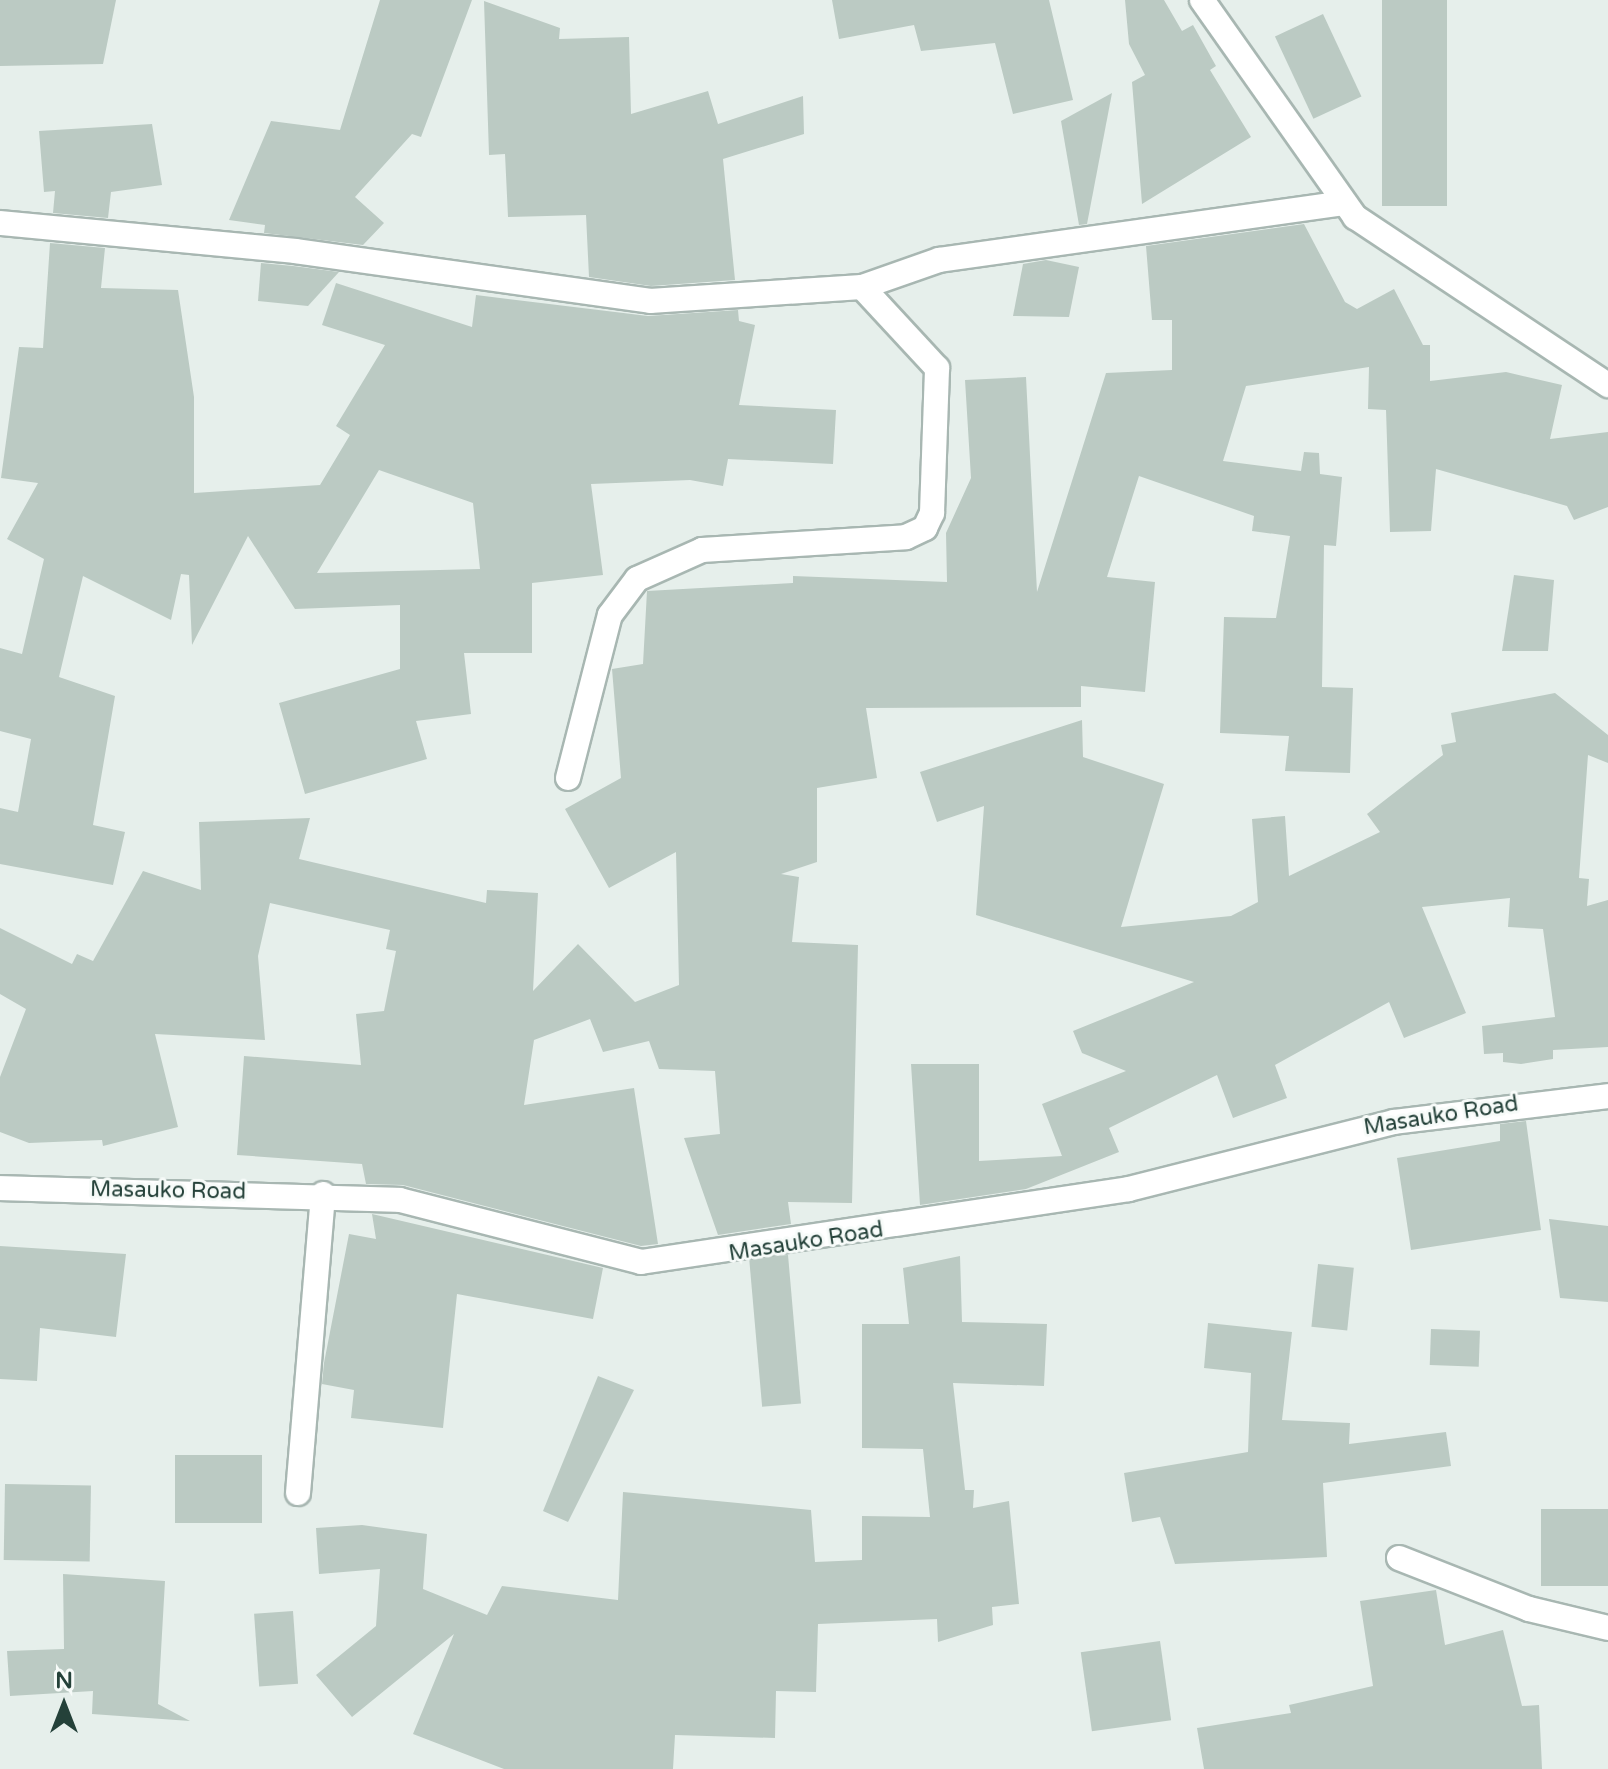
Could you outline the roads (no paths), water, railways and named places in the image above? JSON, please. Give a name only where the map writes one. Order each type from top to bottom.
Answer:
[{"type":"street","points":[[1202,0],[1344,203],[1369,229],[1608,385]]},
{"type":"street","points":[[0,223],[295,251],[650,301],[862,287],[939,260],[1344,203]]},
{"type":"street","points":[[568,778],[610,615],[637,579],[702,550],[906,537],[925,528],[932,513],[937,368],[862,287]]},
{"type":"street","name":"Masauko Road","points":[[0,1188],[323,1194],[400,1200],[641,1262],[708,1258],[1129,1189],[1394,1122],[1608,1096]]},
{"type":"street","points":[[298,1493],[323,1194]]},
{"type":"street","points":[[1399,1558],[1529,1609],[1608,1628]]}]
